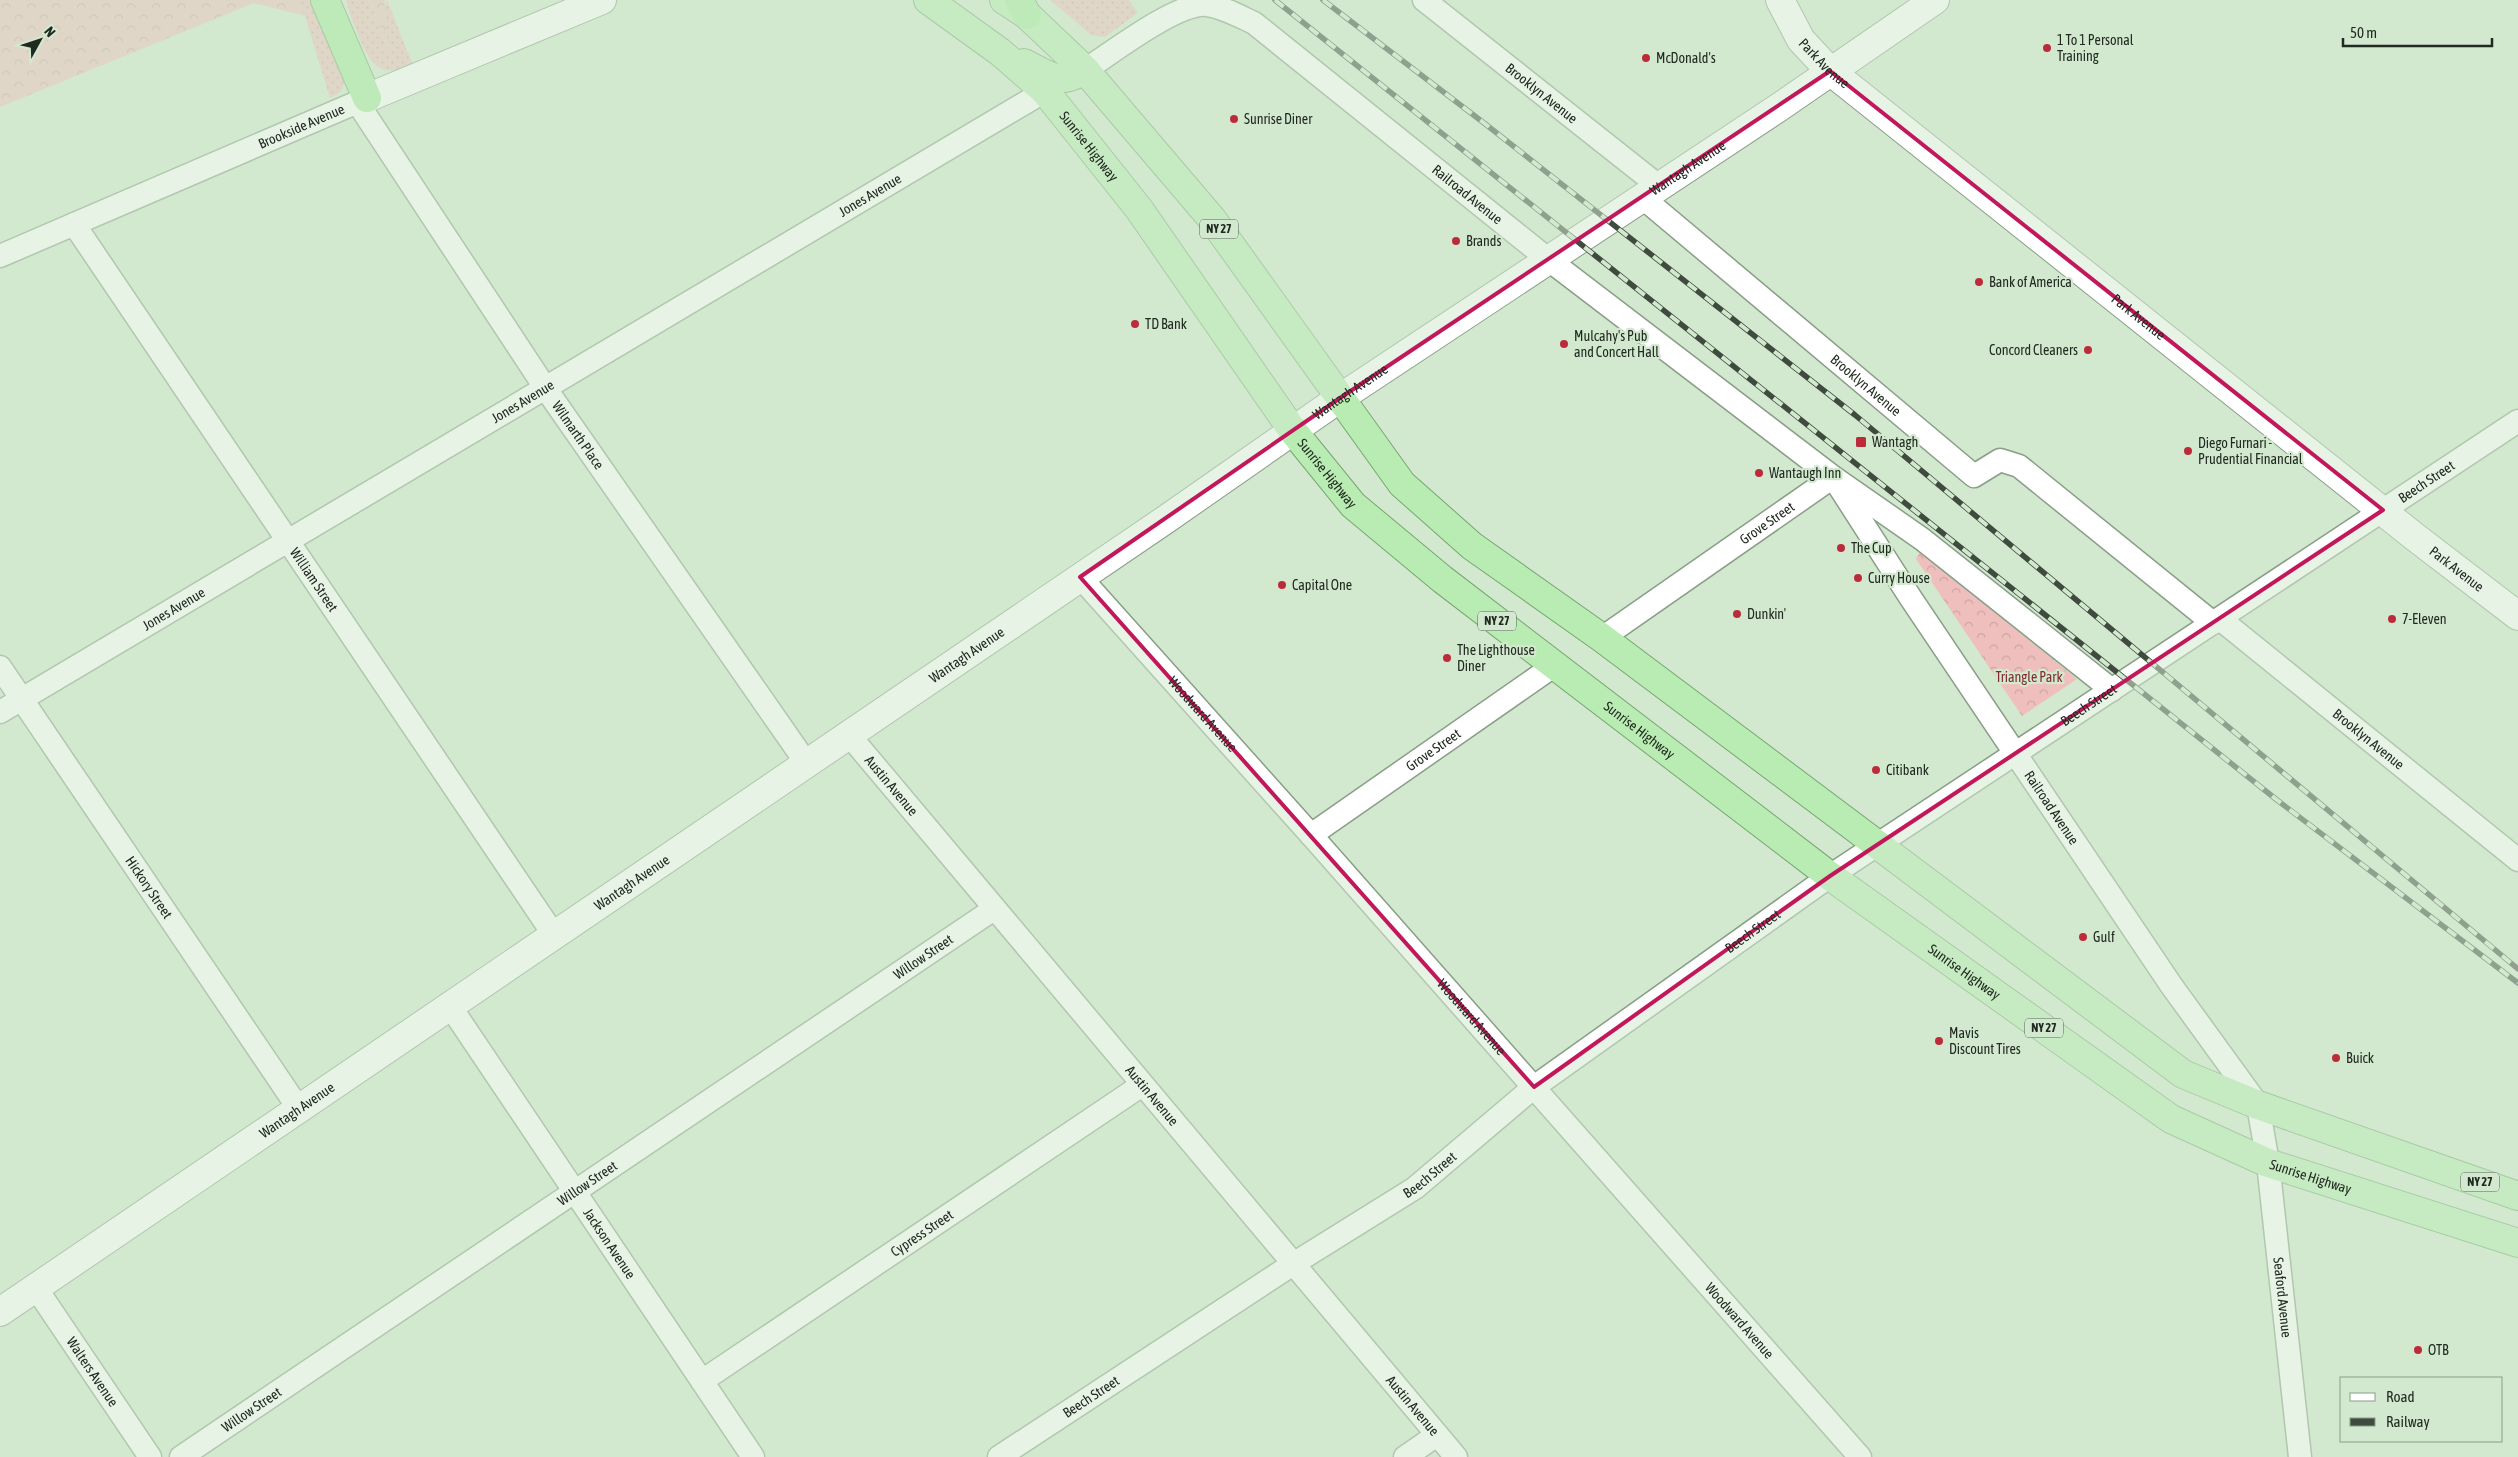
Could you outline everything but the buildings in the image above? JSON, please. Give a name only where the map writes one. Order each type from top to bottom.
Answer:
[{"type":"highway","name":"Sunrise Highway","points":[[928,0],[1000,52],[1044,91],[1139,209],[1293,431],[1353,505],[1403,549],[1830,876],[2171,1119],[2266,1151],[2518,1243]]},
{"type":"highway","name":"NY 27","points":[[1004,0],[1023,8],[1085,70],[1212,219],[1402,484],[1472,546],[1602,638],[1878,847],[2183,1074],[2258,1105],[2518,1196]]},
{"type":"highway","points":[[328,2],[362,100]]},
{"type":"highway","points":[[1000,52],[1056,78],[1070,79],[1085,70]]},
{"type":"main road","name":"Brookside Avenue","points":[[362,100],[602,0]]},
{"type":"main road","name":"Park Avenue","points":[[1780,0],[1800,40],[1830,71],[2518,616]]},
{"type":"main road","name":"Wantagh Avenue","points":[[0,1312],[849,735],[1340,398],[1651,192],[1935,0]]},
{"type":"street","name":"Brooklyn Avenue","points":[[1424,0],[1651,192],[1974,476],[2000,460],[2019,466],[2216,621],[2300,684],[2518,860]]},
{"type":"street","name":"Railroad Avenue","points":[[1085,70],[1173,13],[1206,5],[1230,12],[1254,23],[1549,260],[1833,477],[1922,539],[2112,690]]},
{"type":"street","name":"Jones Avenue","points":[[0,712],[1044,91]]},
{"type":"street","name":"Brookside Avenue","points":[[0,256],[362,100]]},
{"type":"street","name":"Wilmarth Place","points":[[362,100],[546,388],[806,764]]},
{"type":"street","name":"William Street","points":[[74,224],[554,935]]},
{"type":"street","name":"Beech Street","points":[[999,1457],[1293,1264],[1415,1188],[1534,1087],[1830,876],[1878,847],[2518,421]]},
{"type":"street","name":"Railroad Avenue","points":[[1833,477],[2171,985],[2258,1105],[2266,1151]]},
{"type":"street","name":"Grove Street","points":[[1602,638],[1833,477]]},
{"type":"street","name":"Woodward Avenue","points":[[1080,577],[1311,835],[1860,1457]]},
{"type":"street","name":"Grove Street","points":[[1311,835],[1556,666]]},
{"type":"street","name":"Hickory Street","points":[[0,667],[299,1109]]},
{"type":"street","name":"Austin Avenue","points":[[849,735],[994,910],[1456,1457]]},
{"type":"street","name":"Willow Street","points":[[181,1457],[994,910]]},
{"type":"street","name":"Jackson Avenue","points":[[450,1006],[753,1457]]},
{"type":"street","name":"Cypress Street","points":[[702,1381],[1142,1085]]},
{"type":"street","name":"Seaford Avenue","points":[[2266,1151],[2300,1457]]},
{"type":"street","name":"Walters Avenue","points":[[36,1288],[150,1457]]},
{"type":"street","points":[[1405,1457],[1437,1435]]},
{"type":"highlighted area","points":[[1830,71],[2383,510],[1830,876],[1534,1087],[1080,577],[1340,398]]},
{"type":"green space","points":[[0,0],[294,0],[305,16],[254,3],[0,107]]},
{"type":"green space","points":[[294,0],[311,0],[343,71],[343,88],[330,98],[305,16]]},
{"type":"green space","points":[[346,0],[370,0],[388,50],[384,9],[387,0],[413,65],[402,69],[385,70],[372,62],[363,47]]},
{"type":"green space","points":[[370,0],[385,0],[384,9],[389,52]]},
{"type":"green space","points":[[1050,0],[1129,0],[1138,13],[1105,37],[1091,35]]},
{"type":"green space","name":"Triangle Park","points":[[1920,552],[2077,679],[2022,716],[1916,559]]},
{"type":"railway","points":[[1275,0],[2277,800],[2518,983]]},
{"type":"railway","points":[[1323,0],[1484,123],[1855,415],[2518,969]]},
{"type":"place","name":"1 To 1 Personal Training","points":[[2047,48]]},
{"type":"place","name":"McDonald's","points":[[1646,58]]},
{"type":"place","name":"Sunrise Diner","points":[[1234,119]]},
{"type":"place","name":"Brands","points":[[1456,241]]},
{"type":"place","name":"Bank of America","points":[[1979,282]]},
{"type":"place","name":"TD Bank","points":[[1135,324]]},
{"type":"place","name":"Mulcahy's Pub and Concert Hall","points":[[1564,344]]},
{"type":"place","name":"Concord Cleaners","points":[[2088,350]]},
{"type":"place","name":"Wantagh","points":[[1861,442]]},
{"type":"place","name":"Diego Furnari - Prudential Financial","points":[[2188,451]]},
{"type":"place","name":"Wantaugh Inn","points":[[1759,473]]},
{"type":"place","name":"The Cup","points":[[1841,548]]},
{"type":"place","name":"Curry House","points":[[1858,578]]},
{"type":"place","name":"Capital One","points":[[1282,585]]},
{"type":"place","name":"Dunkin'","points":[[1737,614]]},
{"type":"place","name":"7-Eleven","points":[[2392,619]]},
{"type":"place","name":"The Lighthouse Diner","points":[[1447,658]]},
{"type":"place","name":"Citibank","points":[[1876,770]]},
{"type":"place","name":"Gulf","points":[[2083,937]]},
{"type":"place","name":"Mavis Discount Tires","points":[[1939,1041]]},
{"type":"place","name":"Buick","points":[[2336,1058]]},
{"type":"place","name":"OTB","points":[[2418,1350]]}]
